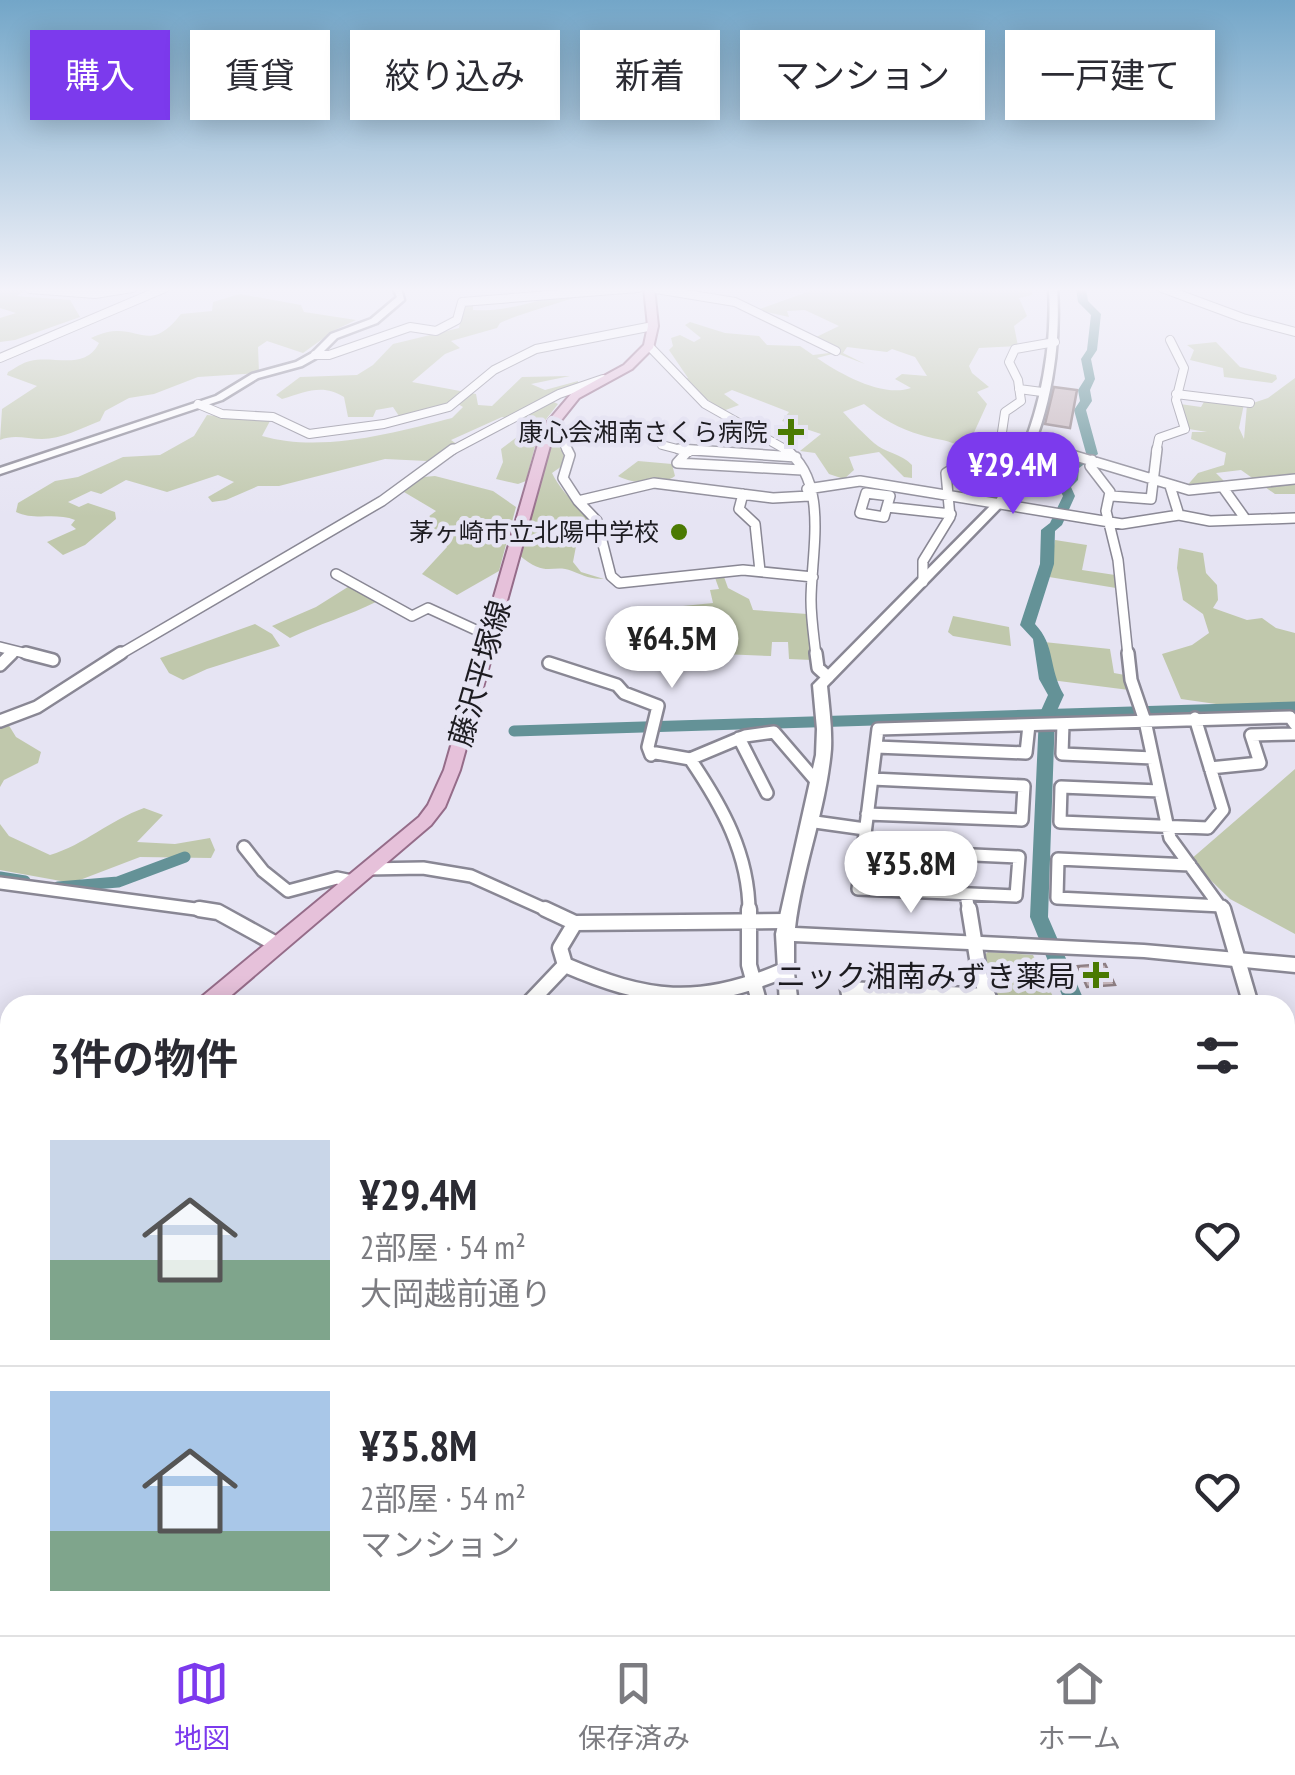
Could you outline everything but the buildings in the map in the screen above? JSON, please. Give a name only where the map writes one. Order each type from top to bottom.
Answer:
[{"type":"main road","points":[[552,421],[575,396],[630,364]]},
{"type":"main road","name":"藤沢平塚線","points":[[217,995],[405,840],[436,807],[452,770],[552,421]]},
{"type":"street","points":[[0,471],[229,394],[255,376],[298,364]]},
{"type":"street","points":[[198,404],[222,414],[273,418],[309,434],[384,424],[449,406],[506,364]]},
{"type":"street","points":[[667,364],[702,402],[796,457],[817,522],[811,611],[818,668],[828,676]]},
{"type":"street","points":[[1001,439],[1005,412],[1021,401],[1011,364]]},
{"type":"street","points":[[787,995],[782,971],[784,928],[823,754],[820,685],[1000,502],[1017,478],[1049,364]]},
{"type":"street","points":[[1112,496],[1151,499],[1148,478],[1158,458],[1158,438],[1185,429],[1176,394],[1182,364]]},
{"type":"street","points":[[0,721],[37,707],[126,650],[348,521],[448,452],[558,394],[595,378],[603,379]]},
{"type":"street","points":[[1019,389],[1042,392]]},
{"type":"street","points":[[1176,394],[1250,403]]},
{"type":"street","points":[[552,421],[570,456],[564,478],[598,522],[611,576],[619,583],[760,571],[813,577]]},
{"type":"street","points":[[923,582],[923,561],[951,514],[946,473],[1001,439],[1089,459],[1189,490],[1295,479]]},
{"type":"street","points":[[662,445],[687,452],[796,457]]},
{"type":"street","points":[[687,452],[677,463],[802,470]]},
{"type":"street","points":[[736,467],[737,454]]},
{"type":"street","points":[[1089,459],[1090,466],[1111,488],[1106,512],[1118,560],[1130,680],[1143,715],[1167,826],[1174,848],[1222,906],[1248,995]]},
{"type":"street","points":[[578,501],[654,483],[742,494],[808,493],[860,481],[947,492],[1122,524],[1179,515],[1210,522],[1244,517],[1295,518]]},
{"type":"street","points":[[1170,486],[1179,515]]},
{"type":"street","points":[[1224,488],[1244,517]]},
{"type":"street","points":[[742,494],[739,509],[755,524],[760,571]]},
{"type":"street","points":[[887,507],[951,514]]},
{"type":"street","points":[[336,574],[412,616],[428,608],[489,636]]},
{"type":"street","points":[[0,647],[53,660]]},
{"type":"street","points":[[0,664],[15,651]]},
{"type":"street","points":[[549,662],[617,685],[624,694],[658,706],[648,747],[651,755],[690,759],[739,738],[774,732],[817,782]]},
{"type":"street","points":[[862,850],[1019,857],[1016,896],[858,889],[862,850],[878,730],[1059,724],[1143,715],[1290,717],[1295,724]]},
{"type":"street","points":[[1160,791],[1062,787],[1060,822],[1208,828],[1222,810],[1195,718]]},
{"type":"street","points":[[876,746],[1026,753],[1033,724]]},
{"type":"street","points":[[1059,724],[1062,754],[1153,758]]},
{"type":"street","points":[[1210,768],[1260,763],[1251,735],[1295,734]]},
{"type":"street","points":[[739,738],[767,793]]},
{"type":"street","points":[[690,759],[722,804],[746,870],[746,958],[756,995]]},
{"type":"street","points":[[867,814],[1022,820],[1024,786],[872,779]]},
{"type":"street","points":[[808,822],[865,828]]},
{"type":"street","points":[[244,846],[263,870],[288,891],[337,878],[352,881]]},
{"type":"street","points":[[1190,865],[1058,858],[1057,898],[1222,906]]},
{"type":"street","points":[[367,869],[423,868],[471,876],[575,923],[748,922],[784,928],[1295,964]]},
{"type":"street","points":[[0,882],[218,912],[276,944]]},
{"type":"street","points":[[966,894],[989,995]]},
{"type":"street","points":[[575,923],[558,952],[564,965],[612,986],[655,995]]},
{"type":"street","points":[[536,995],[564,965]]},
{"type":"street","points":[[705,995],[752,986],[782,971]]},
{"type":"street","points":[[849,995],[848,989],[925,995]]},
{"type":"green space","points":[[21,364],[259,364],[259,373],[198,377],[154,394],[129,398],[105,411],[100,421],[71,433],[42,439],[0,440],[2,409],[37,386],[7,375]]},
{"type":"green space","points":[[433,364],[412,382],[476,394],[478,405],[492,406],[522,377],[570,376],[531,384],[545,390],[578,381],[578,388],[569,395],[558,392],[547,399],[558,404],[540,427],[526,481],[518,484],[496,479],[503,462],[501,449],[521,434],[520,422],[502,417],[451,440],[458,445],[427,461],[385,459],[279,486],[258,486],[226,500],[212,502],[208,497],[234,482],[218,475],[167,492],[126,480],[101,494],[91,491],[68,502],[79,507],[88,503],[115,512],[116,519],[85,545],[63,555],[47,542],[76,529],[71,525],[75,520],[16,512],[18,503],[55,481],[78,477],[123,457],[160,455],[194,436],[207,415],[270,421],[262,436],[285,441],[333,442],[452,418],[463,407],[453,401],[414,416],[399,416],[393,407],[376,410],[373,417],[348,417],[344,397],[329,390],[282,399],[276,395],[300,377],[357,375],[373,365]]},
{"type":"green space","points":[[679,364],[828,364],[875,387],[900,390],[911,388],[895,379],[902,374],[927,376],[920,364],[970,364],[972,373],[989,387],[977,392],[987,404],[972,437],[1003,441],[1020,448],[1010,473],[977,463],[965,449],[952,443],[898,426],[864,404],[843,412],[874,443],[912,465],[912,478],[904,477],[879,452],[849,457],[854,470],[844,479],[829,474],[815,453],[800,451],[821,434],[782,421],[789,412],[732,390],[724,394],[739,405],[723,411],[681,380],[688,378]]},
{"type":"green space","points":[[1208,364],[1237,364],[1276,375],[1277,379],[1272,383],[1224,377],[1223,368]]},
{"type":"green space","points":[[1295,378],[1295,494],[1275,494],[1241,470],[1216,473],[1229,486],[1185,488],[1198,473],[1224,465],[1226,453],[1191,439],[1192,432],[1207,432],[1189,429],[1180,404],[1201,407],[1205,400],[1244,404],[1239,428],[1244,439],[1247,405],[1268,398]]},
{"type":"green space","points":[[554,432],[567,453],[562,466],[552,473],[566,494],[596,524],[596,532],[566,534],[577,541],[573,562],[581,572],[604,579],[543,568],[519,555]]},
{"type":"green space","points":[[638,461],[672,464],[675,476],[647,483],[618,476]]},
{"type":"green space","points":[[435,476],[493,491],[516,507],[499,571],[457,595],[422,574],[447,547],[441,538],[416,532],[420,523],[436,511],[404,492],[423,477]]},
{"type":"green space","points":[[1055,540],[1087,545],[1082,570],[1115,575],[1116,588],[1049,577]]},
{"type":"green space","points":[[1179,548],[1203,553],[1206,573],[1217,585],[1218,600],[1213,608],[1247,620],[1262,618],[1276,628],[1295,633],[1295,707],[1230,706],[1181,699],[1162,654],[1192,645],[1209,633],[1203,614],[1183,600],[1177,568]]},
{"type":"green space","points":[[723,574],[728,588],[749,599],[753,610],[807,614],[812,660],[789,659],[788,642],[772,642],[771,656],[697,653],[686,623],[673,607],[713,603],[710,590],[719,589],[714,575]]},
{"type":"green space","points":[[351,585],[378,601],[290,638],[272,626],[316,607]]},
{"type":"green space","points":[[953,616],[1009,627],[1011,646],[953,636],[948,632]]},
{"type":"green space","points":[[255,624],[272,634],[280,646],[183,680],[169,673],[160,658]]},
{"type":"green space","points":[[1044,642],[1110,649],[1114,673],[1125,675],[1129,690],[1051,680]]},
{"type":"green space","points":[[8,724],[16,737],[41,752],[38,763],[4,780],[0,787],[0,728]]},
{"type":"green space","points":[[1295,769],[1295,934],[1230,899],[1190,860]]},
{"type":"green space","points":[[144,808],[163,815],[137,842],[175,844],[210,838],[215,850],[211,858],[140,857],[72,883],[0,870],[0,824],[9,836],[50,855]]},
{"type":"green space","points":[[988,952],[1033,955],[1052,995],[994,995],[983,956]]},
{"type":"waterway","points":[[1072,995],[1039,917],[1047,715],[1056,695],[1047,679],[1040,638],[1027,625],[1047,564],[1048,530],[1055,525],[1069,496],[1064,486],[1072,480],[1073,467],[1092,454],[1080,410],[1090,379],[1087,364]]},
{"type":"waterway","points":[[514,731],[1295,707]]},
{"type":"waterway","points":[[58,887],[118,882],[185,857]]},
{"type":"waterway","points":[[0,877],[25,881]]},
{"type":"place","name":"康心会湘南さくら病院","points":[[791,432]]},
{"type":"place","name":"茅ヶ崎市立北陽中学校","points":[[679,532]]},
{"type":"place","name":"ニック湘南みずき薬局","points":[[1096,975]]}]
